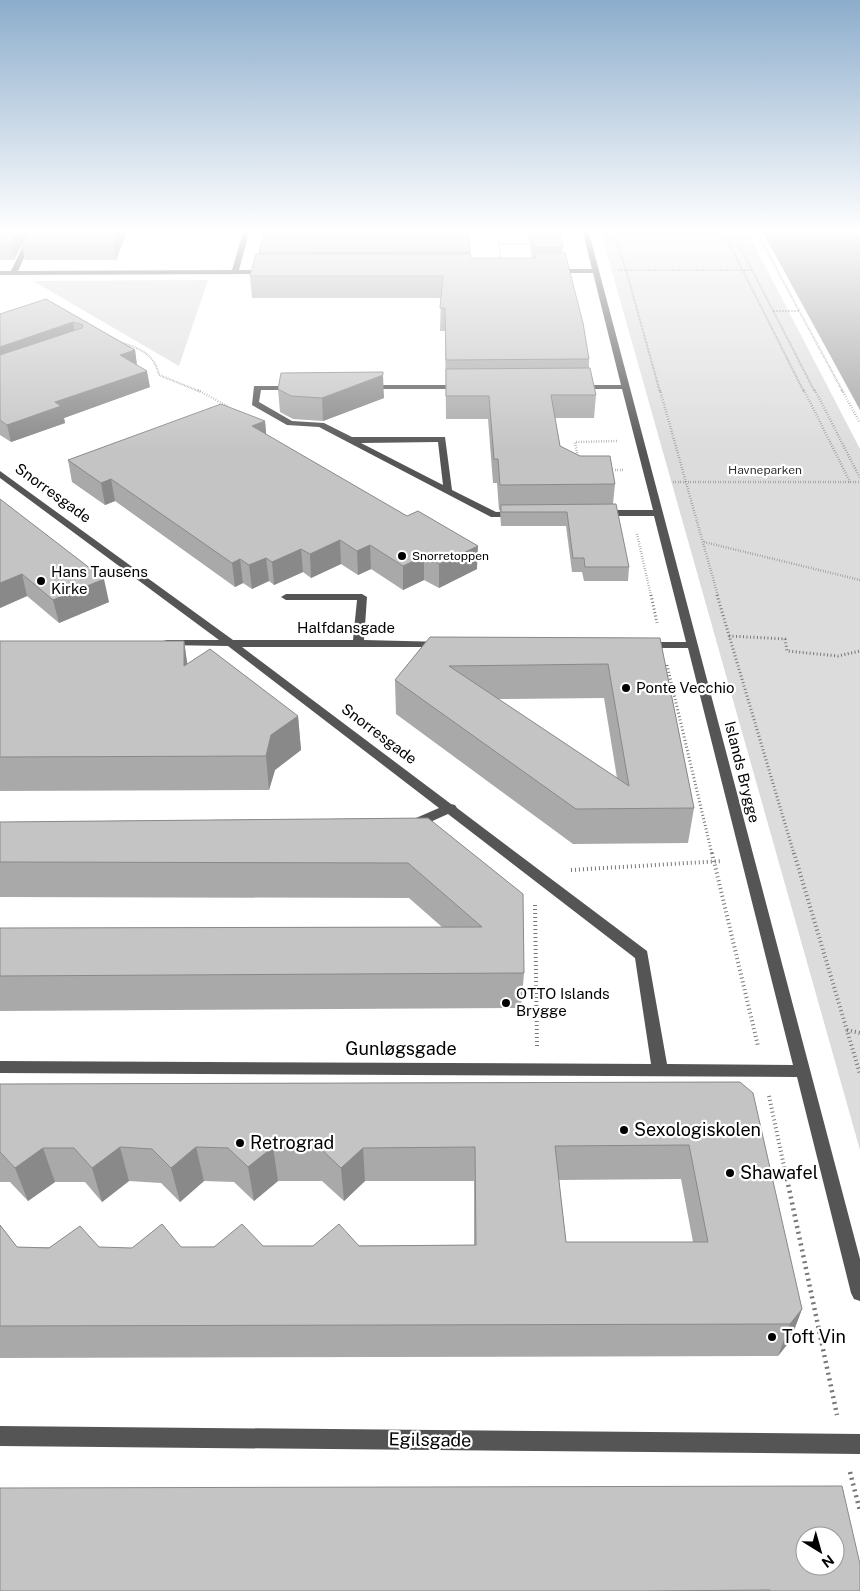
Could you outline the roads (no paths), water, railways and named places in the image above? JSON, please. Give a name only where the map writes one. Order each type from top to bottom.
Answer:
[{"type":"street","name":"Islands Brygge","points":[[604,303],[860,1294]]},
{"type":"street","points":[[564,387],[625,386]]},
{"type":"street","points":[[362,387],[468,387]]},
{"type":"street","points":[[305,388],[257,388],[255,403],[290,423],[321,425],[494,515],[523,514]]},
{"type":"street","points":[[351,440],[442,439],[448,491]]},
{"type":"street","name":"Snorresgade","points":[[0,474],[230,642],[451,808],[642,955],[660,1070]]},
{"type":"street","points":[[592,514],[658,513]]},
{"type":"street","points":[[286,597],[362,598],[358,643]]},
{"type":"street","name":"Halfdansgade","points":[[153,644],[230,642],[447,644]]},
{"type":"street","points":[[633,645],[692,645]]},
{"type":"street","points":[[397,824],[417,824],[451,808]]},
{"type":"street","name":"Gunløgsgade","points":[[0,1067],[802,1071]]},
{"type":"street","name":"Egilsgade","points":[[0,1436],[852,1444]]},
{"type":"place","name":"Snorretoppen","points":[[402,556]]},
{"type":"place","name":"Hans Tausens Kirke","points":[[41,581]]},
{"type":"place","name":"Ponte Vecchio","points":[[626,688]]},
{"type":"place","name":"OTTO Islands Brygge","points":[[506,1003]]},
{"type":"place","name":"Sexologiskolen","points":[[624,1130]]},
{"type":"place","name":"Retrograd","points":[[240,1143]]},
{"type":"place","name":"Shawafel","points":[[730,1173]]},
{"type":"place","name":"Toft Vin","points":[[772,1337]]},
{"type":"park label","name":"Havneparken","points":[[765,470]]}]
